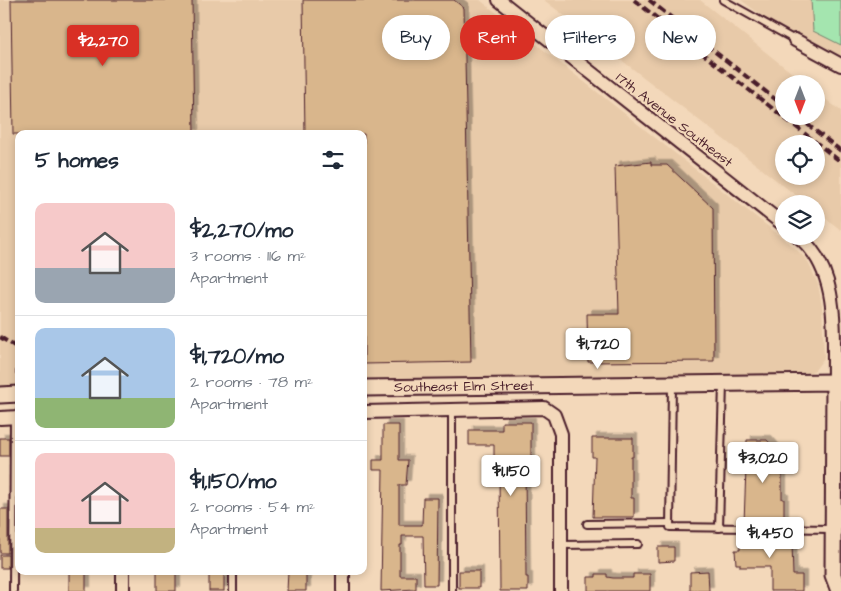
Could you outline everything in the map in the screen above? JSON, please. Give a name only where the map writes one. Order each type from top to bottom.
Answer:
[{"type":"street","name":"17th Avenue Southeast","points":[[499,0],[775,218]]},
{"type":"street","points":[[795,40],[841,65]]},
{"type":"street","points":[[809,245],[827,280],[833,305],[833,575],[839,591]]},
{"type":"street","name":"Southeast Elm Street","points":[[367,388],[834,382]]},
{"type":"street","points":[[0,395],[15,394]]},
{"type":"street","name":"Southeast Elm Street","points":[[367,412],[544,408],[554,415],[561,434],[561,545]]},
{"type":"street","points":[[0,418],[15,417]]},
{"type":"street","points":[[561,545],[561,591]]},
{"type":"street","points":[[123,575],[123,591]]},
{"type":"street","points":[[343,575],[343,591]]},
{"type":"lane","points":[[723,0],[795,40]]},
{"type":"lane","points":[[719,528],[723,383]]},
{"type":"lane","points":[[672,385],[670,527],[833,529]]},
{"type":"lane","points":[[452,410],[452,591]]},
{"type":"lane","points":[[13,591],[15,475]]},
{"type":"lane","points":[[587,524],[670,523]]},
{"type":"lane","points":[[561,545],[638,544]]},
{"type":"lane","points":[[233,575],[233,591]]},
{"type":"shaded area","points":[[0,0],[480,0],[499,15],[460,15],[460,60],[535,60],[535,43],[545,51],[545,60],[556,60],[775,232],[775,245],[793,246],[807,260],[818,284],[822,306],[824,358],[815,370],[802,376],[367,382],[367,130],[15,130],[15,387],[0,388]]},
{"type":"shaded area","points":[[544,0],[700,0],[795,75],[775,75],[775,125],[825,125],[825,99],[841,111],[841,230],[825,218],[825,195],[795,195],[783,185],[825,185],[825,135],[775,135],[775,179],[621,60],[635,60],[635,15],[563,15]]},
{"type":"shaded area","points":[[741,0],[841,0],[841,65],[795,40]]},
{"type":"green space","points":[[811,0],[841,0],[841,45],[813,31]]},
{"type":"building","points":[[11,0],[192,0],[194,130],[15,130],[15,134],[13,134]]},
{"type":"building","points":[[303,0],[454,0],[464,8],[464,15],[460,15],[460,60],[465,60],[471,362],[367,364],[367,130],[305,130]]},
{"type":"building","points":[[651,162],[651,165],[667,165],[713,208],[714,361],[588,362],[587,314],[619,314],[615,166]]},
{"type":"building","points":[[502,422],[531,422],[531,467],[525,468],[526,577],[528,577],[528,591],[500,591],[499,468],[494,468],[494,445],[469,445],[469,430],[502,430]]},
{"type":"building","points":[[383,425],[399,425],[399,460],[408,460],[406,485],[399,485],[399,525],[422,525],[423,498],[438,498],[437,585],[424,585],[423,536],[402,536],[402,545],[400,545],[400,576],[416,576],[416,589],[381,591],[383,470],[373,470],[373,460],[383,460]]},
{"type":"building","points":[[0,438],[9,438],[9,456],[0,456]]},
{"type":"building","points":[[592,438],[633,438],[631,498],[634,498],[634,517],[593,517],[595,457],[592,457]]},
{"type":"building","points":[[747,440],[767,440],[782,457],[784,523],[744,523]]},
{"type":"building","points":[[0,509],[8,509],[8,553],[0,553]]},
{"type":"building","points":[[744,533],[785,533],[787,543],[792,543],[793,575],[802,575],[802,591],[770,591],[770,567],[740,567],[740,564],[736,564],[735,550],[740,550],[740,539],[744,539]]},
{"type":"building","points":[[658,547],[674,547],[674,561],[658,562]]},
{"type":"building","points":[[0,555],[8,555],[8,568],[0,568]]},
{"type":"building","points":[[459,571],[479,571],[479,588],[459,588]]},
{"type":"building","points":[[708,571],[709,591],[690,591],[690,572]]},
{"type":"building","points":[[596,574],[607,574],[607,577],[613,578],[633,578],[633,574],[650,574],[650,591],[588,591],[588,577],[596,577]]},
{"type":"building","points":[[69,575],[86,575],[86,591],[69,591]]},
{"type":"building","points":[[157,575],[176,575],[176,591],[157,591]]},
{"type":"building","points":[[209,575],[224,575],[224,591],[209,591]]},
{"type":"building","points":[[288,575],[306,575],[306,591],[287,591]]},
{"type":"railway","points":[[634,0],[841,162]]},
{"type":"railway","points":[[649,0],[775,99]]},
{"type":"railway","points":[[808,125],[841,151]]},
{"type":"railway","points":[[0,337],[15,346]]}]
